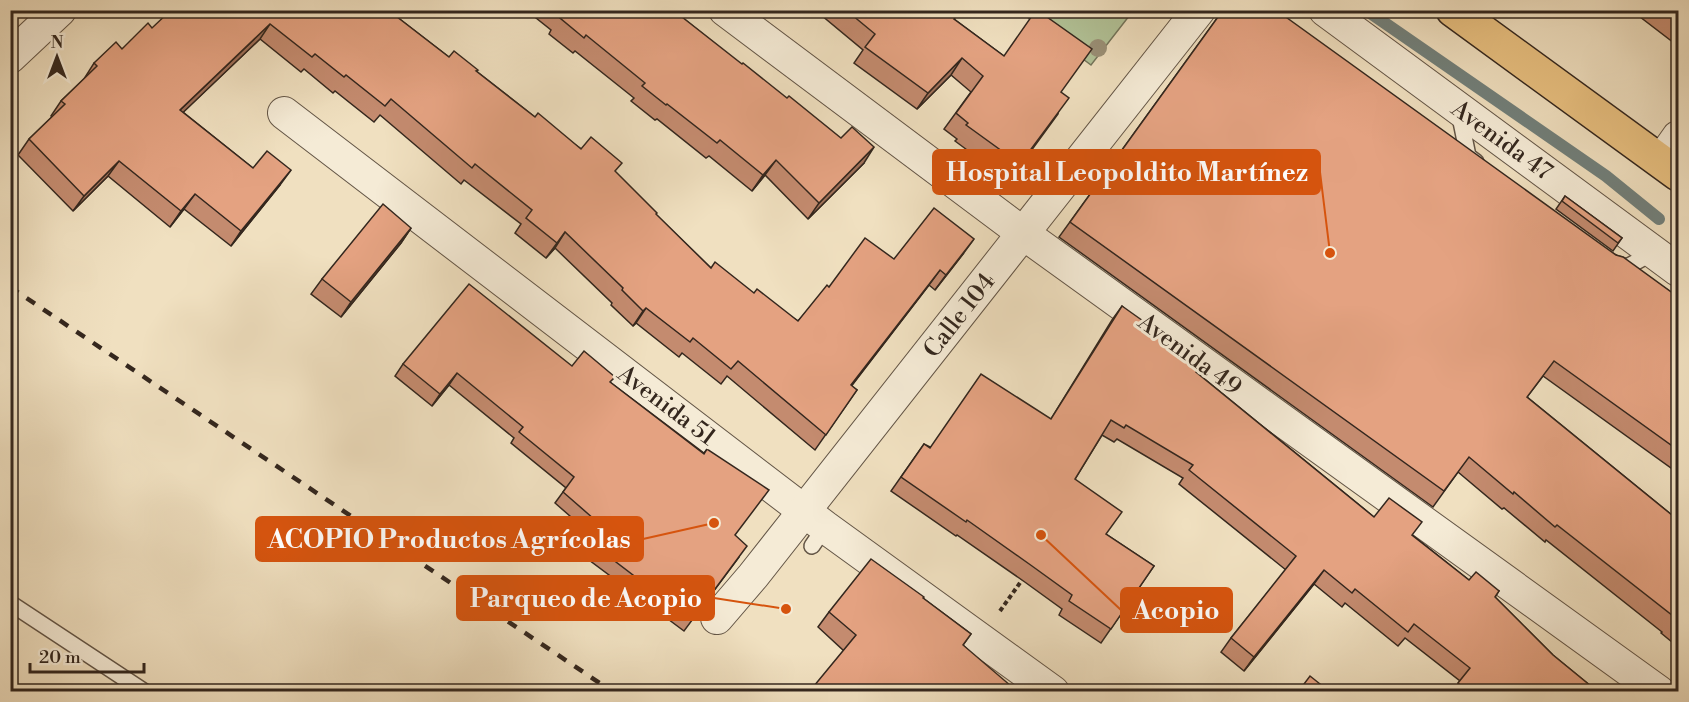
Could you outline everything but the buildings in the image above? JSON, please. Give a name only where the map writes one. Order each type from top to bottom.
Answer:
[{"type":"main road","points":[[1453,10],[1673,157]]},
{"type":"street","points":[[13,51],[60,10]]},
{"type":"street","name":"Avenida 49","points":[[724,10],[1024,234],[1659,692]]},
{"type":"street","name":"Calle 104","points":[[717,618],[760,582],[814,528],[1024,234],[1199,10]]},
{"type":"street","name":"Avenida 47","points":[[1324,10],[1666,261]]},
{"type":"street","name":"Avenida 51","points":[[284,114],[814,528],[1053,692]]},
{"type":"lane","points":[[1458,108],[1468,156],[1487,170]]},
{"type":"lane","points":[[1601,255],[1611,262],[1627,267],[1666,261]]},
{"type":"lane","points":[[10,603],[145,692]]},
{"type":"green space","points":[[1019,11],[1133,11],[1091,65]]},
{"type":"waterway","points":[[1366,10],[1606,176],[1659,219]]},
{"type":"railway","points":[[10,287],[613,692]]},
{"type":"place","name":"Hospital Leopoldito Martínez","points":[[1330,253]]},
{"type":"place","name":"ACOPIO Productos Agrícolas","points":[[714,523]]},
{"type":"place","name":"Acopio","points":[[1041,535]]},
{"type":"place","name":"Parqueo de Acopio","points":[[786,609]]}]
